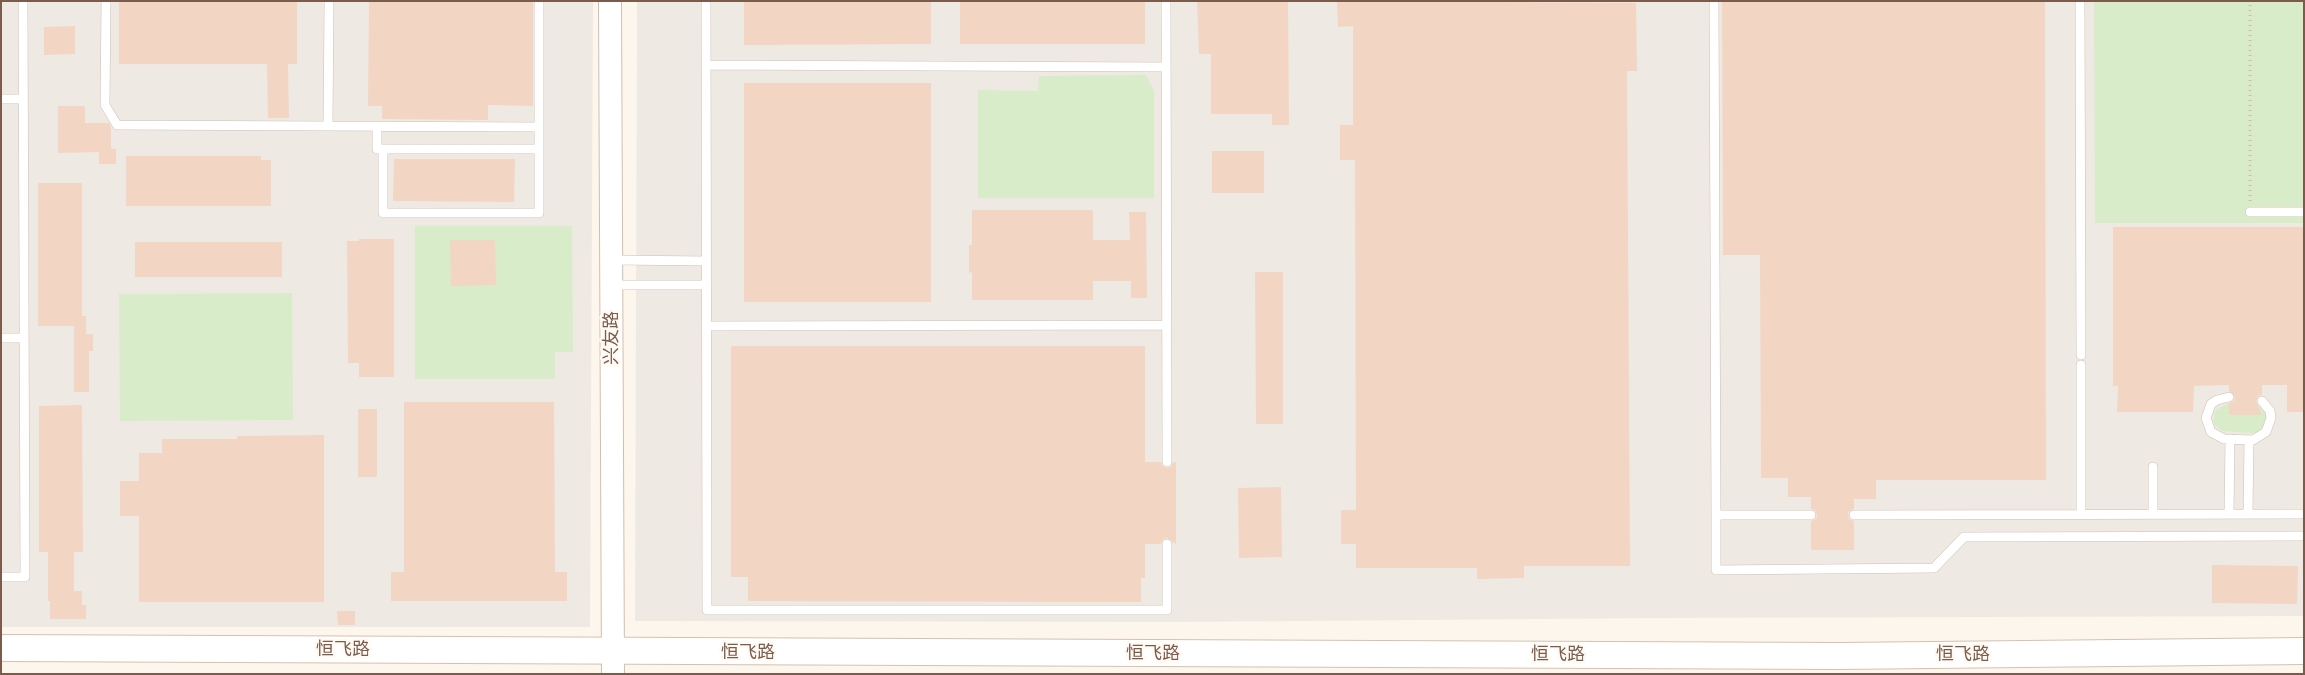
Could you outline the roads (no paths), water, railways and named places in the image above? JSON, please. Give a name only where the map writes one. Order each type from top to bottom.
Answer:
[{"type":"main road","name":"恒飞路","points":[[1,648],[613,663],[1849,656],[2304,651]]},
{"type":"street","name":"兴友路","points":[[610,1],[613,663]]},
{"type":"lane","points":[[1,577],[25,577],[23,1]]},
{"type":"lane","points":[[106,1],[105,105],[117,125],[539,127]]},
{"type":"lane","points":[[328,126],[329,1]]},
{"type":"lane","points":[[383,149],[383,213],[539,213],[540,1]]},
{"type":"lane","points":[[706,1],[707,610],[1167,610],[1167,544]]},
{"type":"lane","points":[[1166,1],[1167,462]]},
{"type":"lane","points":[[1714,1],[1716,570],[1934,568],[1964,537],[2304,536]]},
{"type":"lane","points":[[2080,1],[2081,355]]},
{"type":"lane","points":[[706,65],[1166,67]]},
{"type":"lane","points":[[1,99],[23,99]]},
{"type":"lane","points":[[377,126],[377,149],[539,149]]},
{"type":"lane","points":[[2250,212],[2304,212]]},
{"type":"lane","points":[[611,260],[707,261]]},
{"type":"lane","points":[[612,286],[707,286]]},
{"type":"lane","points":[[707,326],[1167,325]]},
{"type":"lane","points":[[1,338],[24,338]]},
{"type":"lane","points":[[2081,365],[2082,514]]},
{"type":"lane","points":[[2230,397],[2217,400],[2211,404],[2206,418],[2211,432],[2224,439],[2249,440],[2260,437],[2270,426],[2270,411],[2262,401]]},
{"type":"lane","points":[[2230,439],[2230,514]]},
{"type":"lane","points":[[2248,514],[2249,440]]},
{"type":"lane","points":[[2153,467],[2153,514]]},
{"type":"lane","points":[[1854,515],[2304,514]]},
{"type":"lane","points":[[1716,515],[1811,515]]}]
